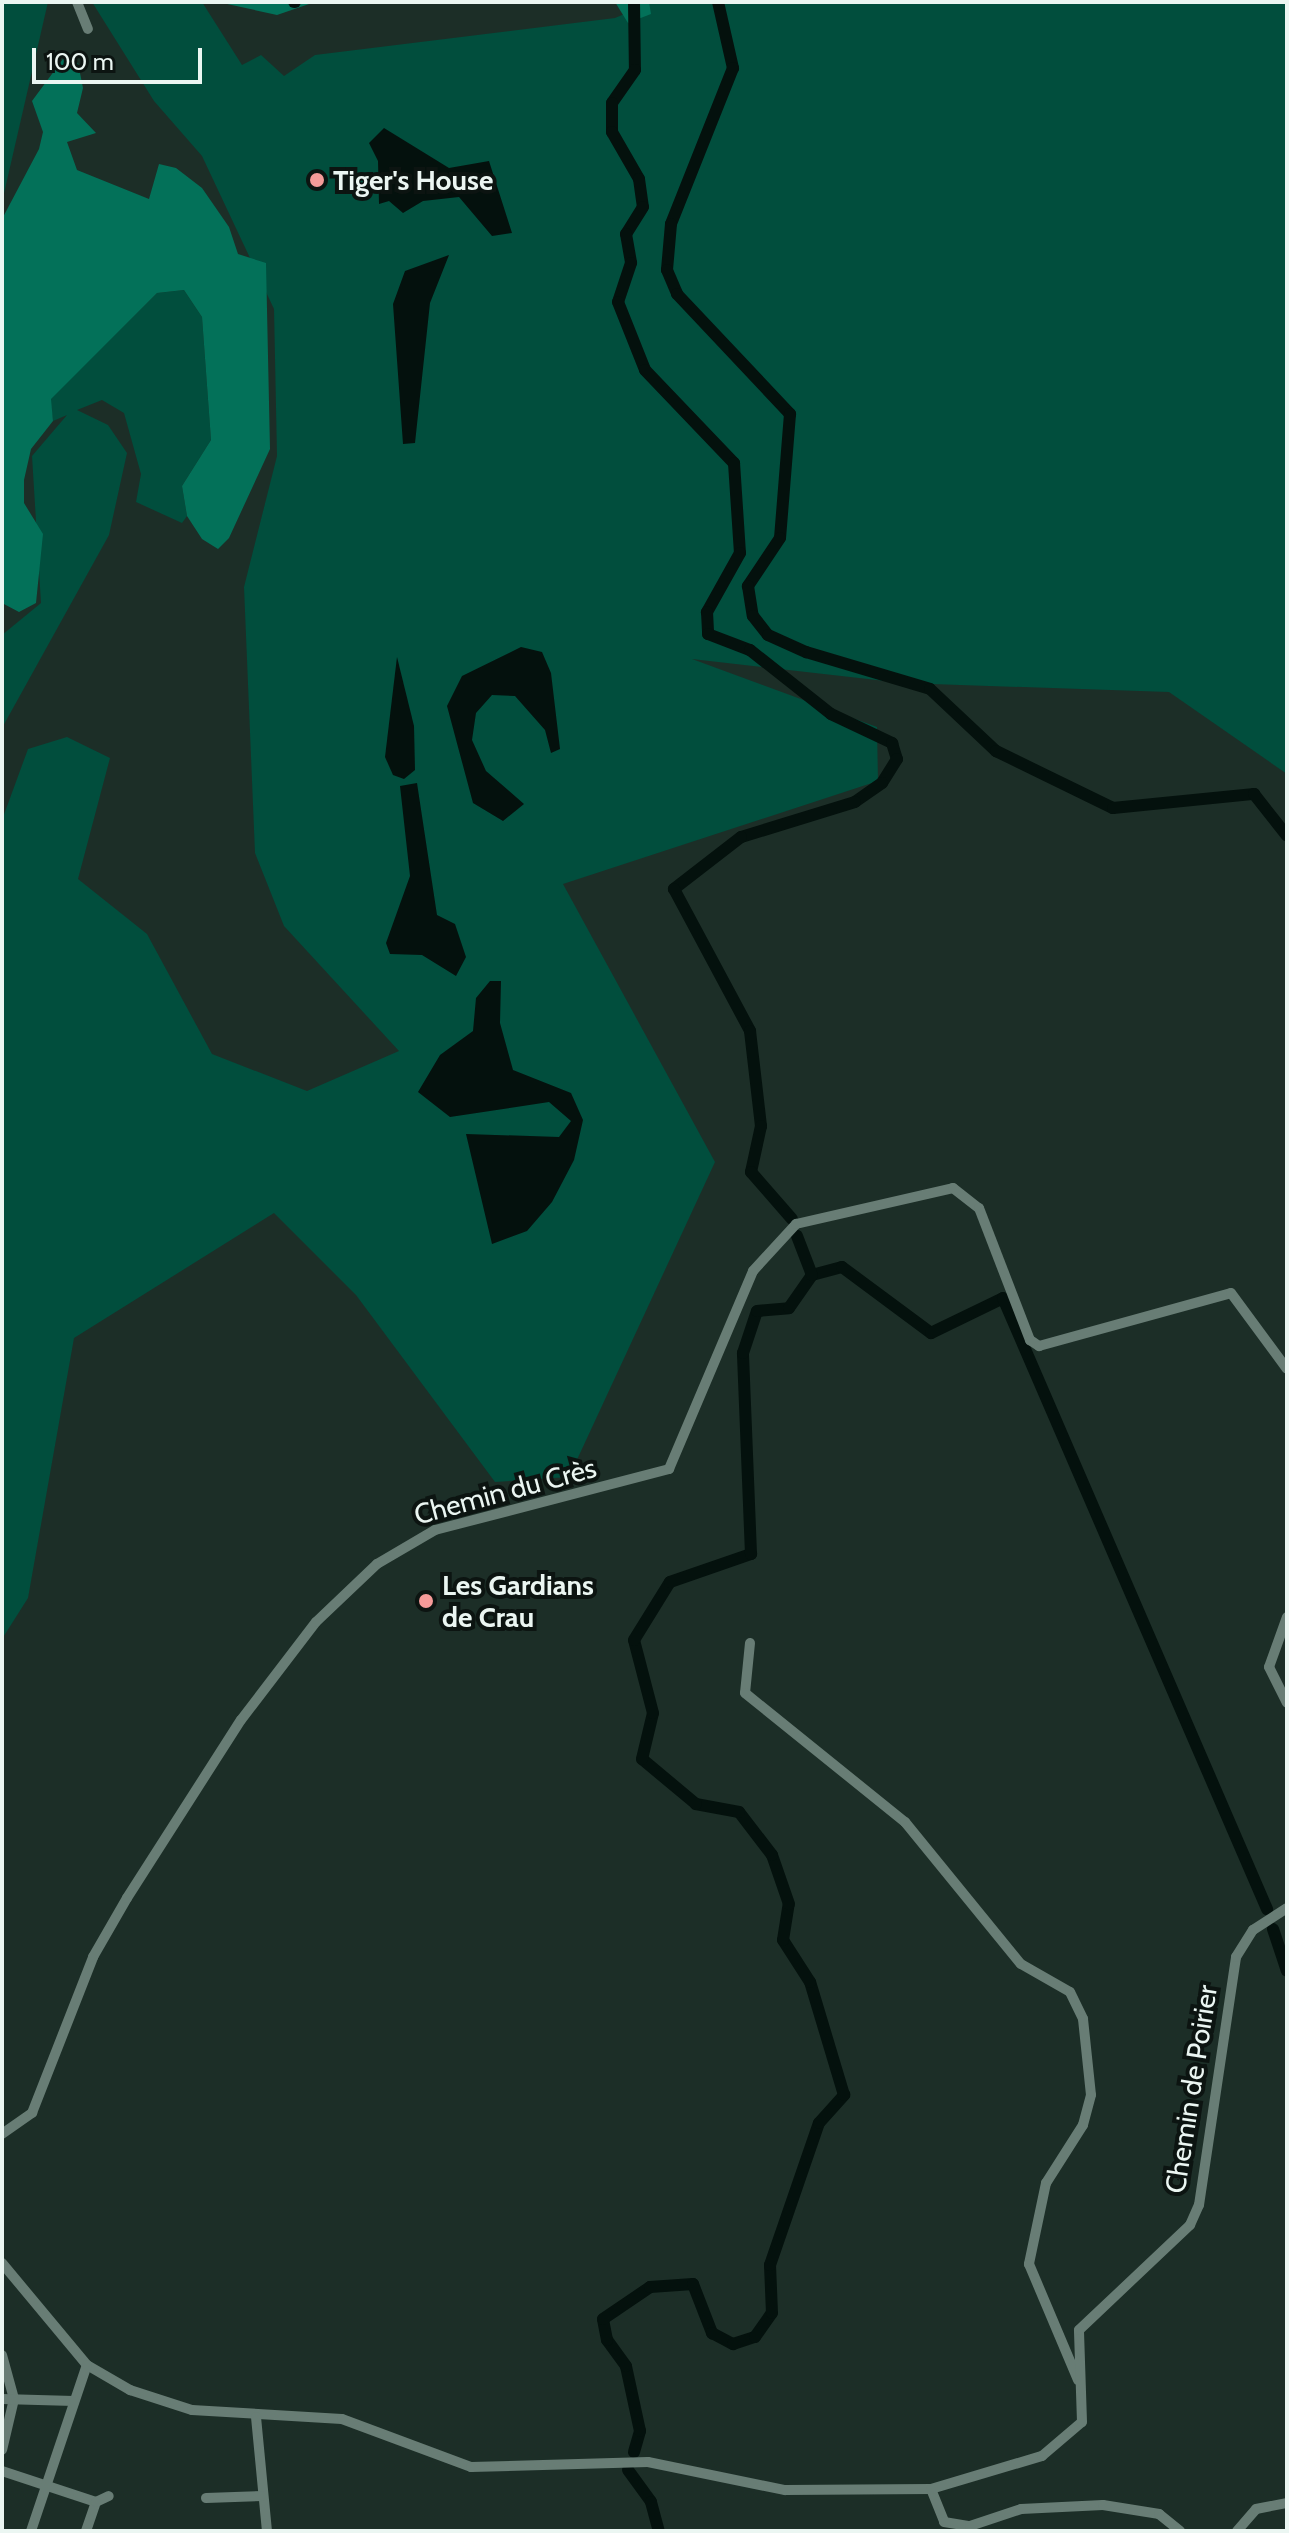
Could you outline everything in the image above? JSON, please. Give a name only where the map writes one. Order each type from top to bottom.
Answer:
[{"type":"street","points":[[77,2],[88,29]]},
{"type":"street","name":"Chemin du Crès","points":[[2,2134],[32,2113],[93,1957],[127,1898],[241,1720],[316,1622],[377,1564],[435,1530],[669,1469],[753,1271],[775,1241],[818,1216],[906,1203],[942,1188],[967,1193],[979,1208],[1030,1340],[1039,1346],[1231,1293],[1287,1369]]},
{"type":"street","points":[[1287,1617],[1269,1667],[1287,1703]]},
{"type":"street","points":[[750,1643],[745,1693],[905,1822],[1021,1964],[1070,1992],[1083,2019],[1091,2095],[1083,2125],[1046,2183],[1029,2264],[1078,2380]]},
{"type":"street","name":"Chemin de Poirier","points":[[87,2365],[130,2390],[192,2410],[256,2417],[342,2419],[471,2467],[648,2462],[785,2490],[931,2489],[991,2477],[1073,2437],[1082,2422],[1076,2349],[1088,2314],[1190,2225],[1199,2205],[1221,2021],[1236,1957],[1253,1930],[1287,1908]]},
{"type":"street","points":[[2,2263],[87,2365],[31,2531]]},
{"type":"street","points":[[2,2355],[8,2399],[2,2450]]},
{"type":"street","points":[[8,2399],[74,2401]]},
{"type":"street","points":[[256,2417],[267,2531]]},
{"type":"street","points":[[2,2471],[96,2502],[109,2496]]},
{"type":"street","points":[[931,2489],[942,2527],[970,2526],[1021,2509],[1103,2505],[1159,2514],[1180,2531]]},
{"type":"street","points":[[206,2498],[263,2496]]},
{"type":"street","points":[[86,2531],[96,2502]]},
{"type":"street","points":[[1237,2531],[1256,2509],[1287,2503]]},
{"type":"green space","points":[[2,2],[48,2],[2,202]]},
{"type":"green space","points":[[92,2],[202,2],[242,65],[261,55],[284,76],[315,55],[615,18],[653,2],[1287,2],[1287,774],[1169,692],[903,683],[692,659],[877,727],[878,781],[563,884],[715,1162],[569,1477],[495,1482],[356,1295],[274,1213],[74,1338],[28,1598],[2,1639],[2,820],[28,749],[67,737],[110,758],[78,879],[147,934],[212,1054],[307,1091],[399,1051],[284,926],[255,853],[244,587],[277,456],[274,309],[202,156],[154,101]]},
{"type":"green space","points":[[218,2],[315,2],[277,15]]},
{"type":"green space","points":[[615,2],[649,2],[651,14],[628,23]]},
{"type":"green space","points":[[63,59],[78,63],[83,88],[77,113],[96,133],[67,142],[77,170],[149,199],[159,164],[176,168],[202,188],[229,227],[238,254],[266,263],[270,449],[229,538],[218,549],[202,539],[187,516],[182,486],[211,440],[202,317],[184,290],[157,293],[51,399],[53,421],[31,449],[24,480],[24,503],[43,534],[36,603],[19,612],[2,603],[2,219],[39,149],[43,132],[32,101]]},
{"type":"green space","points":[[184,290],[202,317],[211,440],[182,486],[187,516],[182,523],[136,502],[141,474],[124,413],[102,400],[77,410],[108,425],[127,453],[109,535],[2,728],[2,635],[41,603],[32,456],[67,415],[53,421],[50,399],[157,293]]},
{"type":"green space","points":[[1287,1404],[1287,1913],[1285,1909]]},
{"type":"shaded area","points":[[384,128],[449,168],[489,161],[512,233],[492,236],[459,197],[423,201],[403,213],[389,201],[379,204],[378,161],[369,143]]},
{"type":"shaded area","points":[[449,255],[430,303],[415,443],[403,444],[393,304],[405,271]]},
{"type":"shaded area","points":[[521,647],[542,652],[551,673],[560,749],[551,753],[545,730],[515,696],[492,695],[476,713],[472,740],[486,771],[524,804],[503,821],[473,803],[447,706],[462,676]]},
{"type":"shaded area","points":[[397,657],[414,726],[415,770],[404,779],[393,775],[385,757]]},
{"type":"shaded area","points":[[417,783],[437,915],[455,924],[466,957],[456,976],[422,955],[390,954],[386,943],[410,876],[400,786]]},
{"type":"shaded area","points":[[490,981],[501,981],[500,1023],[513,1070],[571,1093],[583,1120],[574,1160],[552,1202],[527,1231],[492,1244],[466,1134],[559,1137],[571,1121],[549,1102],[450,1117],[418,1092],[440,1055],[473,1031],[476,998]]},
{"type":"waterway","points":[[634,2],[635,70],[612,103],[612,132],[639,179],[643,207],[626,234],[631,263],[618,302],[645,370],[734,463],[740,553],[707,612],[708,634],[750,650],[831,714],[892,743],[897,759],[882,783],[855,802],[741,837],[674,889],[750,1031],[761,1126],[751,1172],[792,1219]]},
{"type":"waterway","points":[[718,2],[733,68],[671,224],[667,270],[677,294],[790,414],[780,538],[748,586],[753,616],[768,635],[806,652],[930,689],[996,751],[1113,808],[1254,794],[1287,836]]},
{"type":"waterway","points":[[634,2452],[640,2431],[626,2366],[607,2340],[603,2319],[650,2287],[693,2284],[712,2333],[733,2344],[755,2337],[772,2313],[770,2265],[819,2123],[844,2095],[810,1982],[783,1940],[789,1904],[772,1855],[739,1812],[696,1804],[642,1759],[653,1713],[634,1640],[670,1582],[751,1554],[743,1353],[757,1311],[789,1308],[812,1275],[797,1236]]},
{"type":"waterway","points":[[812,1275],[842,1267],[931,1333],[1003,1298],[1267,1909]]},
{"type":"waterway","points":[[1273,1929],[1287,1971]]},
{"type":"waterway","points":[[628,2470],[651,2502],[659,2531]]},
{"type":"place","name":"Tiger's House","points":[[317,180]]},
{"type":"place","name":"Les Gardians de Crau","points":[[426,1601]]}]
